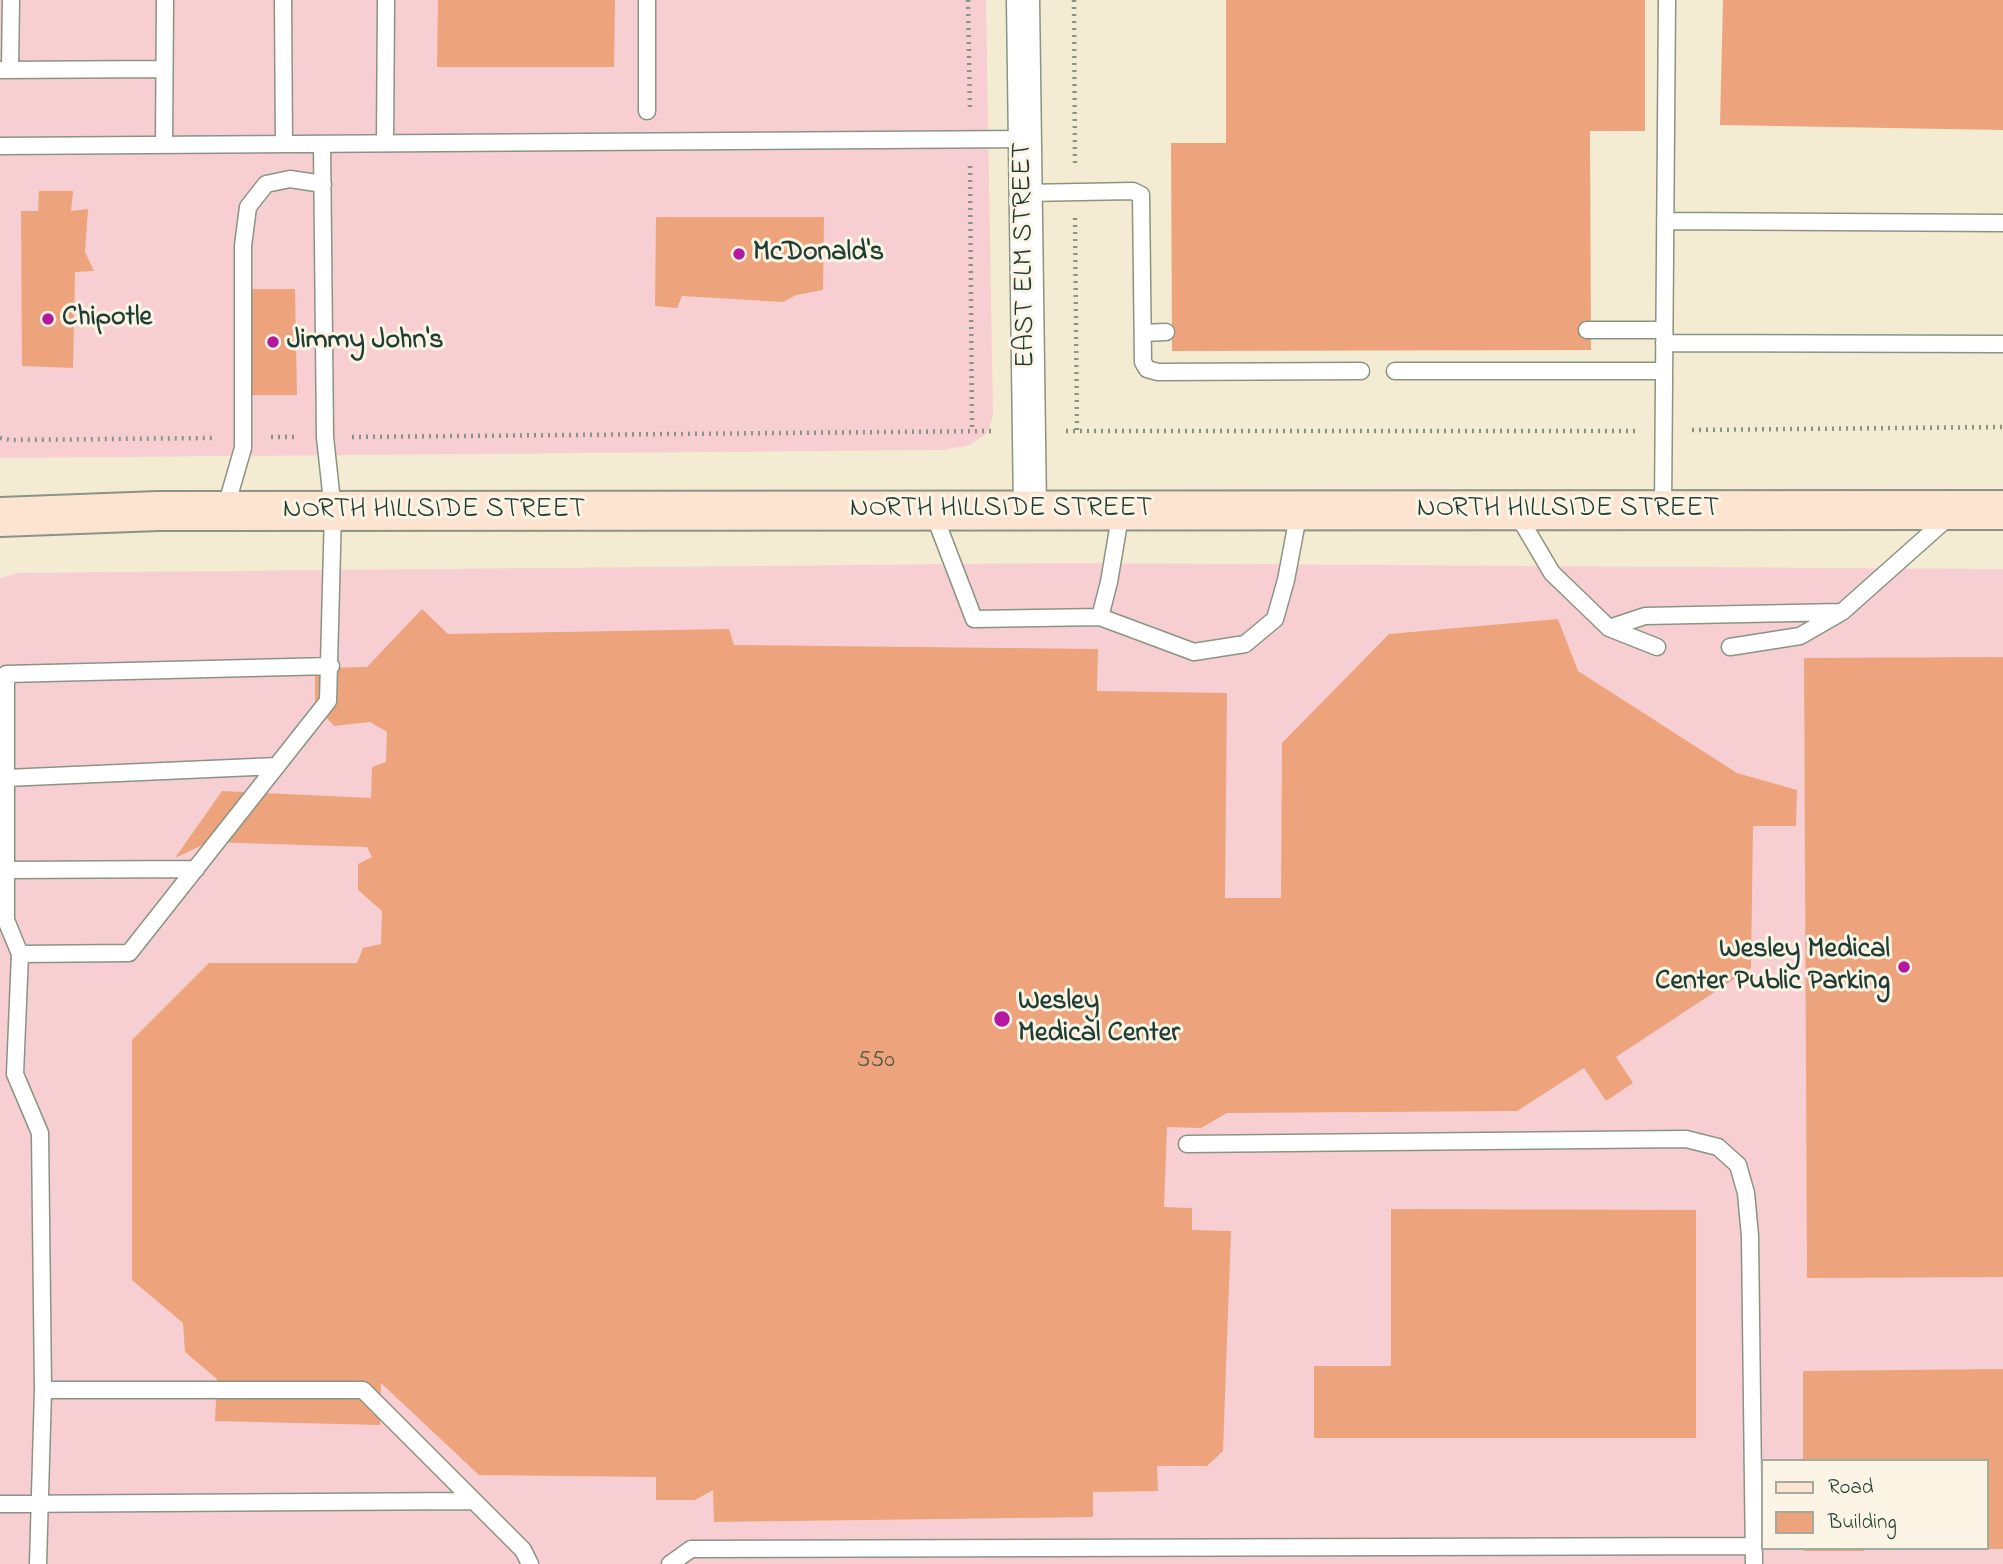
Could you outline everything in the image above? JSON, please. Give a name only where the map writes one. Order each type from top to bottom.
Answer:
[{"type":"main road","name":"NORTH HILLSIDE STREET","points":[[0,517],[224,511],[2003,510]]},
{"type":"street","name":"EAST ELM STREET","points":[[1023,0],[1030,510]]},
{"type":"lane","points":[[11,0],[5,70],[164,69]]},
{"type":"lane","points":[[164,145],[165,0]]},
{"type":"lane","points":[[283,0],[284,144]]},
{"type":"lane","points":[[385,144],[386,0]]},
{"type":"lane","points":[[647,0],[647,111]]},
{"type":"lane","points":[[1663,510],[1667,0]]},
{"type":"lane","points":[[0,146],[1025,139]]},
{"type":"lane","points":[[20,954],[129,953],[328,701],[333,511],[325,437],[322,145]]},
{"type":"lane","points":[[224,511],[243,448],[242,272],[248,207],[266,184],[290,179],[323,184]]},
{"type":"lane","points":[[1026,193],[1133,191],[1142,195],[1143,362],[1147,369],[1157,372],[1361,371]]},
{"type":"lane","points":[[1665,221],[2003,222]]},
{"type":"lane","points":[[1587,330],[1664,337],[2003,344]]},
{"type":"lane","points":[[1143,333],[1166,332]]},
{"type":"lane","points":[[1395,371],[1664,371]]},
{"type":"lane","points":[[932,510],[974,620],[1100,617],[1194,652],[1245,645],[1275,619],[1300,510]]},
{"type":"lane","points":[[1100,617],[1121,510]]},
{"type":"lane","points":[[1515,510],[1552,573],[1609,628],[1657,647]]},
{"type":"lane","points":[[1730,647],[1800,636],[1842,612],[1957,510]]},
{"type":"lane","points":[[1609,628],[1645,616],[1842,612]]},
{"type":"lane","points":[[38,1564],[43,1390],[40,1133],[8,1074],[20,954],[6,920],[6,674],[331,666]]},
{"type":"lane","points":[[6,778],[277,766]]},
{"type":"lane","points":[[6,870],[196,869]]},
{"type":"lane","points":[[1187,1144],[1686,1139],[1718,1147],[1738,1165],[1746,1194],[1748,1215],[1754,1564]]},
{"type":"lane","points":[[43,1390],[363,1390],[523,1550],[530,1564]]},
{"type":"lane","points":[[0,1504],[473,1501]]},
{"type":"lane","points":[[670,1564],[691,1549],[1754,1546]]},
{"type":"path","points":[[968,0],[972,431]]},
{"type":"shaded area","points":[[0,0],[986,0],[993,416],[987,433],[970,445],[944,450],[0,458]]},
{"type":"shaded area","name":"Wesley Medical Center","points":[[1069,563],[2003,569],[2003,1564],[0,1564],[0,578],[18,573]]},
{"type":"building","points":[[438,0],[615,0],[614,67],[437,67]]},
{"type":"building","points":[[1226,0],[1645,0],[1645,131],[1590,131],[1591,350],[1172,351],[1171,143],[1226,143]]},
{"type":"building","points":[[1723,0],[2003,0],[2003,130],[1720,125]]},
{"type":"building","name":"Chipotle","points":[[39,191],[73,191],[71,211],[88,209],[85,252],[94,271],[75,272],[73,368],[22,366],[21,211],[38,211]]},
{"type":"building","name":"McDonald's","points":[[656,217],[824,217],[823,290],[796,295],[783,302],[682,296],[677,308],[655,306]]},
{"type":"building","name":"Jimmy John's","points":[[249,289],[295,289],[297,395],[250,395]]},
{"type":"building","name":"Wesley Medical Center","points":[[422,609],[448,634],[729,629],[734,645],[1098,649],[1097,691],[1227,693],[1225,898],[1281,898],[1282,743],[1389,634],[1558,619],[1578,671],[1737,773],[1797,790],[1796,826],[1753,826],[1751,968],[1616,1057],[1633,1083],[1606,1101],[1584,1068],[1517,1111],[1227,1113],[1201,1128],[1167,1127],[1164,1207],[1192,1208],[1192,1230],[1231,1231],[1223,1451],[1207,1466],[1157,1466],[1158,1491],[1093,1492],[1093,1517],[714,1522],[713,1490],[695,1500],[656,1500],[656,1477],[479,1475],[381,1383],[380,1425],[215,1421],[217,1379],[185,1352],[183,1323],[132,1280],[132,1040],[209,963],[357,963],[363,948],[381,944],[382,911],[358,890],[358,864],[372,857],[367,847],[209,842],[175,858],[222,791],[371,798],[372,767],[386,762],[387,732],[370,722],[334,726],[315,705],[315,668],[367,667]]},
{"type":"building","name":"Wesley Medical Center Public Parking","points":[[2003,657],[2003,1277],[1807,1278],[1804,658]]},
{"type":"building","points":[[1391,1209],[1696,1210],[1696,1438],[1314,1438],[1314,1366],[1391,1366]]},
{"type":"building","points":[[2003,1369],[2003,1549],[1989,1549],[1989,1459],[1803,1459],[1803,1371]]},
{"type":"building","points":[[1804,1550],[1864,1550],[1864,1551]]},
{"type":"place","name":"McDonald's","points":[[739,254]]},
{"type":"place","name":"Chipotle","points":[[48,319]]},
{"type":"place","name":"Jimmy John's","points":[[273,342]]},
{"type":"place","name":"Wesley Medical Center Public Parking","points":[[1904,967]]},
{"type":"place","name":"Wesley Medical Center","points":[[1002,1019]]}]
